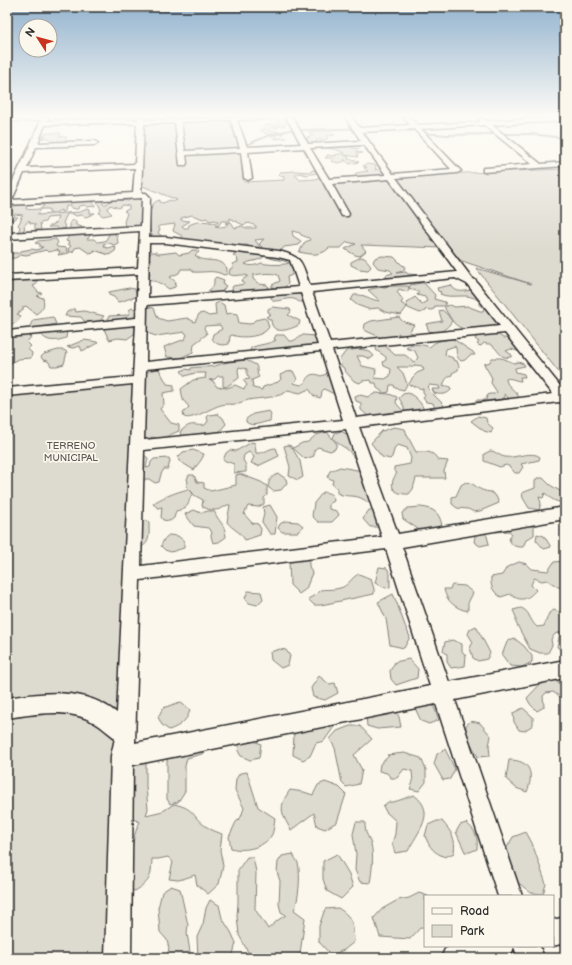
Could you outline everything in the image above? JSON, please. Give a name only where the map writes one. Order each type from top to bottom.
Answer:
[{"type":"street","points":[[25,162],[7,202],[137,194],[146,197],[126,734],[122,756],[118,958]]},
{"type":"street","points":[[137,194],[138,162]]},
{"type":"street","points":[[246,162],[248,178]]},
{"type":"street","points":[[315,162],[345,214]]},
{"type":"street","points":[[381,162],[467,279]]},
{"type":"street","points":[[326,182],[457,170],[449,162]]},
{"type":"street","points":[[534,162],[539,166]]},
{"type":"street","points":[[486,170],[565,164]]},
{"type":"street","points":[[21,171],[138,166]]},
{"type":"street","points":[[7,236],[145,234],[166,240],[288,256],[296,262],[392,542],[510,895]]},
{"type":"street","points":[[7,278],[143,270]]},
{"type":"street","points":[[141,302],[456,275],[472,282],[563,399]]},
{"type":"street","points":[[7,334],[141,321]]},
{"type":"street","points":[[140,366],[509,329]]},
{"type":"street","points":[[7,392],[139,380]]},
{"type":"street","points":[[137,446],[563,399]]},
{"type":"street","points":[[132,574],[392,542],[565,513]]},
{"type":"street","points":[[122,756],[565,669]]},
{"type":"street","points":[[7,708],[53,702],[79,705],[103,716],[126,734]]},
{"type":"street","points":[[554,933],[565,930]]},
{"type":"street","points":[[454,958],[498,947]]},
{"type":"street","points":[[527,947],[531,958]]},
{"type":"green space","points":[[134,162],[241,162],[244,167],[242,168],[244,182],[284,180],[284,177],[278,175],[280,172],[311,172],[312,170],[317,171],[317,173],[307,175],[300,173],[295,175],[300,180],[316,179],[319,177],[323,179],[353,178],[357,175],[355,174],[356,173],[368,171],[364,168],[367,167],[363,166],[366,164],[375,165],[375,170],[384,168],[392,176],[565,169],[565,380],[476,268],[531,284],[462,261],[442,248],[361,245],[366,251],[360,256],[355,255],[345,249],[356,244],[347,242],[341,248],[329,248],[322,253],[311,254],[299,252],[305,242],[310,240],[309,238],[292,231],[293,236],[301,241],[299,245],[284,247],[281,251],[266,251],[259,244],[264,239],[255,240],[260,247],[252,248],[247,245],[225,246],[221,243],[213,244],[182,239],[182,236],[173,231],[175,224],[159,226],[158,227],[160,229],[158,233],[163,237],[152,238],[150,214],[143,226],[125,226],[124,222],[127,213],[124,211],[129,209],[129,206],[123,205],[119,208],[110,205],[107,209],[112,214],[103,216],[99,213],[101,210],[98,203],[92,196],[98,194],[106,195],[108,200],[102,201],[103,204],[107,204],[112,199],[129,201],[132,198],[143,197],[150,212],[153,204],[157,201],[160,200],[160,202],[163,203],[170,200],[173,202],[177,200],[140,185],[144,183],[134,165]],"holes":[[[192,215],[203,219],[206,218],[210,221],[215,220],[218,222],[215,224],[209,222],[199,222],[189,225],[188,228],[184,228],[182,226],[190,221],[181,220],[181,218]],[[230,218],[243,225],[249,223],[256,226],[256,228],[246,228],[242,226],[235,228],[231,222],[225,223],[228,224],[223,227],[215,226],[219,225],[221,221],[230,221]]]},
{"type":"green space","points":[[348,162],[359,162],[350,164]]},
{"type":"green space","points":[[88,200],[94,203],[95,206],[79,206],[78,209],[76,209],[71,208],[72,206],[66,206],[65,211],[61,212],[61,210],[55,213],[49,213],[49,209],[42,209],[38,213],[38,215],[80,212],[87,209],[90,210],[90,213],[95,213],[86,217],[82,215],[76,216],[73,214],[67,214],[63,223],[66,228],[58,230],[56,227],[48,227],[56,223],[58,217],[47,218],[45,222],[40,223],[41,230],[35,230],[35,224],[30,223],[29,220],[24,226],[25,229],[23,230],[25,232],[18,233],[20,227],[18,225],[22,218],[20,218],[23,215],[14,214],[15,217],[18,217],[10,220],[8,216],[8,212],[12,207],[27,203],[26,209],[33,210],[44,206],[39,204],[28,204],[29,203]]},
{"type":"green space","points":[[74,220],[76,221],[76,225],[82,227],[80,230],[90,235],[87,239],[94,239],[97,242],[105,241],[110,233],[117,236],[118,243],[114,245],[109,243],[103,244],[104,247],[108,248],[114,246],[116,248],[115,251],[109,255],[94,250],[94,252],[89,253],[80,247],[75,248],[73,252],[69,252],[68,249],[71,246],[68,244],[69,242],[66,241],[70,233],[70,222]]},
{"type":"green space","points":[[56,239],[58,243],[56,245],[57,247],[67,248],[66,251],[69,253],[58,255],[60,252],[57,250],[48,252],[46,250],[26,255],[20,254],[14,258],[9,258],[8,256],[12,253],[19,253],[21,251],[31,249],[37,250],[43,247],[40,247],[40,244],[35,243],[38,241]]},
{"type":"green space","points":[[192,250],[197,250],[199,252],[195,255],[200,259],[222,263],[227,268],[227,274],[193,272],[191,269],[181,269],[179,273],[170,277],[176,282],[175,287],[169,289],[160,283],[149,279],[150,273],[148,270],[148,265],[151,262],[149,257],[151,252],[156,252],[159,254],[176,252],[179,255],[189,253]]},
{"type":"green space","points":[[237,252],[265,254],[265,256],[260,259],[245,264],[249,265],[262,263],[289,263],[266,256],[270,254],[292,258],[293,266],[291,267],[294,271],[292,272],[292,275],[287,277],[288,284],[282,288],[272,287],[272,285],[280,281],[278,275],[269,273],[253,275],[253,279],[259,284],[267,285],[269,287],[266,290],[233,292],[233,286],[244,284],[242,280],[248,276],[234,276],[229,274],[230,269],[234,267],[232,264],[238,262],[237,258],[233,255]]},
{"type":"green space","points":[[382,256],[394,257],[405,266],[404,270],[397,273],[406,272],[408,274],[421,275],[422,280],[387,279],[386,275],[393,273],[390,270],[378,268],[373,262],[375,258]]},
{"type":"green space","points":[[361,257],[366,259],[371,267],[368,270],[359,269],[351,265],[351,262]]},
{"type":"green space","points":[[216,277],[224,280],[223,284],[226,286],[221,293],[213,294],[208,291],[213,287],[214,279]]},
{"type":"green space","points":[[7,279],[37,281],[37,284],[33,286],[38,292],[42,293],[37,296],[43,298],[44,303],[40,311],[36,314],[26,306],[23,307],[23,310],[17,314],[21,316],[19,320],[16,323],[7,324]]},
{"type":"green space","points":[[424,283],[435,295],[434,299],[445,302],[446,306],[467,306],[483,311],[484,308],[479,305],[479,301],[474,298],[465,296],[445,296],[440,294],[441,292],[438,291],[437,288],[451,285],[458,291],[472,290],[503,322],[501,327],[482,330],[464,329],[453,322],[445,309],[445,306],[435,306],[434,309],[426,309],[420,313],[408,308],[406,303],[415,297],[422,304],[427,301],[425,297],[417,295],[419,292],[409,288],[410,285]]},
{"type":"green space","points":[[394,286],[408,286],[409,289],[407,292],[399,289],[397,292],[403,300],[401,303],[407,307],[401,315],[385,312],[378,308],[368,309],[357,305],[351,300],[354,295],[358,295],[380,301],[368,290]]},
{"type":"green space","points":[[129,288],[135,289],[137,297],[118,302],[114,297],[109,295],[109,292]]},
{"type":"green space","points":[[297,293],[304,295],[306,302],[299,302],[293,299],[274,301],[271,298],[271,296]]},
{"type":"green space","points":[[219,302],[224,305],[226,314],[237,314],[239,323],[251,324],[255,320],[264,318],[267,320],[269,327],[263,333],[258,335],[241,337],[232,335],[230,336],[229,344],[224,345],[217,344],[212,338],[213,334],[222,329],[220,325],[205,326],[204,328],[207,334],[194,344],[193,352],[180,358],[167,357],[164,347],[185,339],[187,335],[185,332],[156,336],[147,333],[143,309],[149,307],[154,308],[158,318],[167,321],[187,318],[195,322],[199,314],[203,313],[209,316],[216,315],[215,304]]},
{"type":"green space","points":[[272,307],[290,309],[291,312],[288,315],[300,321],[299,325],[286,330],[278,330],[274,328],[271,320],[266,317],[271,314],[268,312],[268,309]]},
{"type":"green space","points":[[132,308],[136,309],[137,316],[134,319],[109,321],[109,316],[128,315],[129,310]]},
{"type":"green space","points":[[75,309],[76,312],[84,311],[104,316],[100,321],[92,322],[84,321],[81,317],[65,316],[67,312]]},
{"type":"green space","points":[[442,310],[452,321],[448,326],[439,332],[429,331],[426,324],[442,321],[439,311]]},
{"type":"green space","points":[[53,317],[56,324],[31,329],[30,326],[33,320]]},
{"type":"green space","points":[[399,317],[402,321],[414,325],[409,332],[419,334],[402,336],[398,333],[399,338],[384,339],[364,330],[365,324],[371,321]]},
{"type":"green space","points":[[132,325],[135,329],[134,334],[127,339],[118,338],[109,340],[104,329],[106,327]]},
{"type":"green space","points":[[7,330],[20,331],[31,337],[27,342],[31,346],[28,349],[32,353],[31,358],[18,359],[7,365]]},
{"type":"green space","points":[[67,331],[66,338],[56,340],[46,339],[41,334],[42,332]]},
{"type":"green space","points":[[490,332],[503,338],[511,338],[523,353],[511,349],[506,351],[512,355],[511,357],[504,357],[490,344],[484,343],[481,346],[477,344],[479,342],[475,339],[476,337]]},
{"type":"green space","points":[[276,335],[284,335],[289,341],[293,341],[303,335],[316,336],[319,346],[253,352],[250,350],[251,348],[276,340],[274,339]]},
{"type":"green space","points":[[453,339],[473,352],[475,355],[470,355],[465,360],[461,361],[457,356],[455,346],[446,349],[445,355],[457,361],[459,366],[458,370],[452,373],[452,375],[447,378],[444,383],[443,387],[448,386],[451,390],[445,394],[441,394],[434,393],[432,389],[440,389],[439,386],[429,385],[428,389],[443,404],[444,407],[441,410],[435,409],[433,403],[426,402],[423,398],[425,395],[423,389],[409,385],[412,378],[417,373],[424,370],[422,366],[416,365],[412,367],[397,367],[403,373],[407,384],[404,390],[395,388],[394,385],[390,385],[389,392],[384,393],[377,388],[376,383],[372,383],[371,380],[362,381],[360,383],[354,381],[341,366],[340,359],[346,351],[357,349],[365,350],[374,356],[370,359],[363,356],[357,356],[362,366],[376,369],[375,378],[385,379],[390,376],[391,369],[384,366],[383,362],[386,360],[386,357],[376,350],[377,346],[384,345],[395,355],[405,355],[414,362],[418,358],[415,351],[406,348],[408,346],[417,344],[430,347],[437,342]]},
{"type":"green space","points":[[84,340],[98,343],[82,351],[80,346],[73,348],[67,347]]},
{"type":"green space","points":[[64,350],[67,352],[64,364],[51,366],[48,361],[43,360],[41,357],[44,354]]},
{"type":"green space","points":[[492,358],[502,358],[514,363],[518,362],[524,364],[525,366],[515,368],[516,372],[524,374],[525,377],[520,377],[521,381],[509,378],[506,379],[508,385],[519,398],[515,401],[511,400],[504,394],[505,397],[501,399],[503,403],[473,405],[476,400],[486,400],[489,394],[495,394],[497,392],[491,383],[492,378],[484,364],[490,362]]},
{"type":"green space","points":[[246,360],[256,365],[257,368],[259,377],[252,380],[253,388],[262,390],[263,387],[278,382],[281,379],[280,375],[287,372],[293,371],[297,379],[293,383],[301,385],[305,383],[309,376],[313,374],[321,376],[329,373],[338,396],[324,389],[320,398],[314,396],[309,389],[300,393],[288,390],[281,395],[248,400],[236,404],[223,404],[192,417],[184,417],[183,413],[189,407],[183,400],[181,389],[193,380],[206,378],[206,373],[195,373],[185,376],[181,371],[186,369],[191,370],[191,368],[215,366]],"holes":[[[239,367],[247,369],[247,375],[250,379],[243,380],[247,385],[244,389],[235,385],[227,388],[217,387],[213,381],[209,380],[215,379],[218,376],[223,376],[223,386],[226,387],[239,378]]]},
{"type":"green space","name":"TERRENO MUNICIPAL","points":[[159,369],[167,384],[174,385],[174,391],[163,393],[164,404],[160,409],[171,423],[179,425],[179,431],[166,437],[152,437],[142,442],[144,455],[148,458],[146,468],[150,467],[151,462],[154,459],[169,458],[170,461],[168,469],[164,469],[161,474],[159,482],[155,483],[149,479],[145,479],[141,488],[116,958],[7,958],[7,393],[139,380],[145,373]]},
{"type":"green space","points":[[376,393],[389,394],[397,397],[396,403],[403,411],[397,415],[386,418],[373,419],[369,417],[361,410],[361,403],[356,401],[355,397],[360,395],[368,397]]},
{"type":"green space","points":[[408,393],[418,400],[424,411],[407,413],[404,410],[399,398],[403,394]]},
{"type":"green space","points":[[269,411],[271,414],[270,421],[255,425],[246,422],[246,419],[253,414]]},
{"type":"green space","points":[[218,414],[223,418],[226,424],[218,433],[185,438],[181,436],[180,432],[187,426],[205,425],[208,421],[207,417],[209,415]]},
{"type":"green space","points":[[478,416],[486,418],[487,423],[493,428],[491,433],[484,431],[471,421]]},
{"type":"green space","points":[[394,427],[405,429],[416,452],[428,452],[434,455],[438,460],[448,461],[444,471],[445,478],[416,478],[413,489],[409,494],[399,493],[394,489],[392,486],[397,473],[394,471],[394,467],[410,464],[411,458],[407,448],[398,445],[395,447],[390,459],[382,457],[371,443],[382,431]]},
{"type":"green space","points":[[341,431],[351,437],[359,452],[356,461],[348,450],[333,438],[335,433]]},
{"type":"green space","points":[[327,432],[337,444],[335,449],[330,451],[318,447],[314,450],[314,456],[305,459],[293,448],[302,443],[308,442],[316,435]]},
{"type":"green space","points":[[252,442],[255,443],[256,453],[262,453],[276,448],[279,456],[258,466],[251,463],[254,457],[249,452],[244,455],[243,460],[246,465],[246,472],[234,473],[234,464],[223,460],[226,453],[230,450],[236,451]]},
{"type":"green space","points":[[284,446],[291,446],[300,461],[303,477],[298,480],[289,476],[290,467]]},
{"type":"green space","points":[[193,450],[204,454],[194,470],[179,461],[178,457],[183,452]]},
{"type":"green space","points":[[490,451],[505,457],[532,454],[540,457],[539,460],[521,464],[523,467],[519,473],[515,473],[506,465],[500,467],[484,461],[484,454]]},
{"type":"green space","points":[[340,467],[363,471],[371,500],[368,503],[360,498],[345,496],[337,493],[337,488],[332,484],[333,480],[327,477],[330,471]]},
{"type":"green space","points":[[240,474],[261,482],[267,486],[267,495],[264,498],[264,504],[258,507],[248,506],[244,514],[252,523],[258,524],[261,529],[260,535],[245,540],[227,522],[230,505],[218,510],[208,509],[202,506],[203,500],[193,493],[187,506],[176,511],[174,518],[170,521],[163,520],[161,517],[162,507],[158,508],[153,504],[164,497],[189,489],[186,486],[189,475],[194,475],[197,482],[204,483],[204,488],[211,491],[236,485],[236,475]]},
{"type":"green space","points":[[279,474],[286,479],[287,483],[281,490],[273,491],[268,487],[269,482],[273,477]]},
{"type":"green space","points":[[537,478],[543,478],[550,485],[565,494],[565,502],[554,500],[545,493],[543,498],[539,497],[541,503],[539,510],[529,508],[523,498],[522,493],[535,488],[535,481]]},
{"type":"green space","points":[[466,482],[491,492],[496,496],[499,503],[474,512],[468,509],[457,508],[452,504],[452,497],[456,496],[461,485]]},
{"type":"green space","points":[[323,492],[332,495],[334,501],[329,504],[329,509],[337,511],[339,515],[332,522],[318,522],[312,516],[314,503]]},
{"type":"green space","points":[[270,505],[277,517],[275,534],[270,534],[262,522],[264,514],[263,507]]},
{"type":"green space","points":[[420,507],[436,512],[440,518],[442,526],[421,531],[403,519],[402,513],[408,508]]},
{"type":"green space","points":[[194,510],[201,513],[214,511],[223,526],[226,537],[219,542],[213,543],[211,536],[212,532],[208,528],[194,526],[185,514]]},
{"type":"green space","points":[[369,510],[377,510],[380,527],[370,527],[363,519]]},
{"type":"green space","points":[[146,520],[149,523],[148,539],[145,545],[137,548],[142,522]]},
{"type":"green space","points":[[285,521],[298,522],[303,526],[298,532],[282,532],[278,528],[280,524]]},
{"type":"green space","points":[[521,522],[534,527],[534,535],[526,540],[523,547],[513,545],[511,543],[509,539],[512,534],[509,531],[496,532],[491,530]]},
{"type":"green space","points":[[484,532],[487,536],[489,544],[480,546],[474,542],[475,536],[473,534]]},
{"type":"green space","points":[[537,534],[544,536],[551,547],[544,549],[536,540]]},
{"type":"green space","points":[[169,535],[178,536],[184,541],[184,548],[171,552],[165,550],[161,546],[166,537]]},
{"type":"green space","points":[[309,558],[309,566],[312,573],[306,589],[299,594],[290,585],[289,561]]},
{"type":"green space","points":[[565,561],[565,588],[558,587],[547,580],[542,581],[534,578],[531,585],[536,590],[527,598],[521,599],[510,594],[501,597],[494,591],[491,583],[491,577],[502,575],[507,567],[519,562],[527,564],[532,569],[548,571],[554,562]]},
{"type":"green space","points":[[379,567],[387,568],[390,574],[390,587],[386,588],[375,583]]},
{"type":"green space","points":[[359,574],[371,579],[374,594],[321,605],[314,605],[308,599],[320,590],[343,587]]},
{"type":"green space","points":[[452,585],[465,586],[473,593],[468,603],[468,611],[459,608],[449,601],[444,589],[450,589]]},
{"type":"green space","points":[[248,591],[261,592],[263,599],[257,605],[249,603],[245,598]]},
{"type":"green space","points":[[393,594],[410,637],[404,648],[390,645],[386,619],[378,602]]},
{"type":"green space","points":[[521,608],[528,613],[532,622],[537,627],[544,626],[549,613],[554,610],[565,614],[565,652],[557,647],[560,632],[555,634],[551,639],[552,645],[548,653],[540,653],[530,649],[516,623],[516,617],[513,610]]},
{"type":"green space","points":[[476,626],[490,653],[487,659],[478,661],[473,658],[470,648],[473,642],[468,634],[470,629]]},
{"type":"green space","points":[[514,638],[524,646],[532,656],[532,662],[522,667],[510,666],[502,655],[507,642]]},
{"type":"green space","points":[[452,640],[462,644],[462,651],[466,656],[465,666],[451,668],[447,662],[447,654],[443,651],[445,642]]},
{"type":"green space","points":[[280,649],[286,650],[290,656],[288,665],[281,668],[271,660],[270,652]]},
{"type":"green space","points":[[409,659],[418,669],[417,678],[396,685],[391,679],[390,671],[395,662]]},
{"type":"green space","points":[[319,676],[329,684],[335,683],[338,693],[325,700],[313,697],[311,688]]},
{"type":"green space","points":[[546,678],[555,680],[565,690],[565,700],[553,692],[546,693],[543,696],[544,707],[537,711],[530,704],[527,698]]},
{"type":"green space","points":[[428,701],[434,707],[439,720],[429,724],[421,721],[414,706]]},
{"type":"green space","points":[[180,702],[190,710],[189,714],[182,723],[169,730],[162,725],[158,717],[163,708]]},
{"type":"green space","points":[[523,708],[533,717],[533,725],[524,731],[519,730],[514,722],[513,713]]},
{"type":"green space","points":[[395,709],[399,717],[401,727],[377,729],[367,726],[366,715]]},
{"type":"green space","points":[[298,717],[336,724],[324,741],[316,743],[310,756],[303,760],[293,755],[294,733]]},
{"type":"green space","points":[[471,721],[480,723],[491,736],[489,746],[490,756],[478,757],[466,734],[466,725]]},
{"type":"green space","points":[[350,726],[360,726],[372,739],[354,755],[362,770],[359,784],[346,787],[342,783],[335,748],[330,739],[337,731]]},
{"type":"green space","points":[[183,733],[195,736],[207,749],[202,754],[187,758],[185,766],[185,791],[178,802],[170,804],[167,799],[167,758],[176,735]]},
{"type":"green space","points":[[240,741],[254,741],[261,744],[259,758],[250,760],[241,756],[238,751]]},
{"type":"green space","points":[[445,749],[455,769],[450,779],[443,780],[434,764],[437,754]]},
{"type":"green space","points":[[404,753],[421,758],[426,770],[426,782],[419,791],[410,789],[413,782],[412,771],[404,769],[397,778],[391,778],[387,773],[379,771],[380,764],[389,756],[387,755]]},
{"type":"green space","points":[[146,758],[148,809],[146,815],[163,811],[174,804],[187,808],[210,829],[222,834],[220,850],[223,866],[219,884],[208,894],[197,885],[195,875],[179,880],[169,879],[173,862],[168,857],[152,859],[151,870],[147,881],[135,891],[128,889],[133,844],[140,822],[133,819],[131,813],[128,798],[128,774],[134,763]]},
{"type":"green space","points":[[509,760],[522,762],[529,769],[530,779],[527,792],[516,788],[506,779]]},
{"type":"green space","points":[[247,772],[258,807],[275,818],[273,832],[268,840],[253,848],[242,850],[231,848],[229,837],[236,822],[241,817],[244,808],[235,790],[236,779],[240,773]]},
{"type":"green space","points":[[325,782],[339,787],[346,794],[337,822],[325,829],[317,826],[314,813],[291,830],[282,810],[286,796],[290,790],[313,795],[318,785]]},
{"type":"green space","points":[[414,795],[421,802],[424,809],[425,816],[423,823],[408,851],[395,853],[392,843],[395,834],[396,821],[386,812],[383,806],[388,802],[398,801]]},
{"type":"green space","points":[[437,821],[442,821],[451,832],[454,839],[454,853],[445,857],[432,849],[425,836],[428,825]]},
{"type":"green space","points":[[356,822],[365,822],[366,832],[371,844],[373,858],[370,883],[360,882],[355,870],[356,854],[353,834]]},
{"type":"green space","points":[[466,823],[476,834],[477,841],[477,849],[470,852],[465,852],[456,832],[460,825]]},
{"type":"green space","points":[[526,832],[532,843],[546,884],[543,894],[531,893],[515,880],[505,851],[513,837]]},
{"type":"green space","points":[[293,854],[298,863],[299,874],[298,894],[294,910],[305,918],[300,954],[293,958],[256,958],[248,952],[239,935],[237,916],[238,870],[247,857],[253,857],[256,872],[255,909],[268,929],[286,915],[281,912],[279,904],[280,881],[277,872],[278,862],[282,856]]},
{"type":"green space","points":[[337,854],[349,874],[353,887],[341,899],[327,891],[323,879],[323,861]]},
{"type":"green space","points":[[171,886],[180,889],[188,925],[187,933],[191,958],[166,958],[169,949],[167,940],[160,932],[158,908],[162,892]]},
{"type":"green space","points":[[419,893],[425,895],[424,926],[420,928],[410,939],[380,937],[374,918],[382,909],[398,900],[409,898]]},
{"type":"green space","points":[[210,900],[219,905],[222,918],[236,943],[232,958],[198,958],[197,937],[203,924],[206,908]]},
{"type":"green space","points":[[338,908],[347,915],[352,922],[354,942],[344,950],[331,955],[319,942],[319,926],[325,909]]}]
